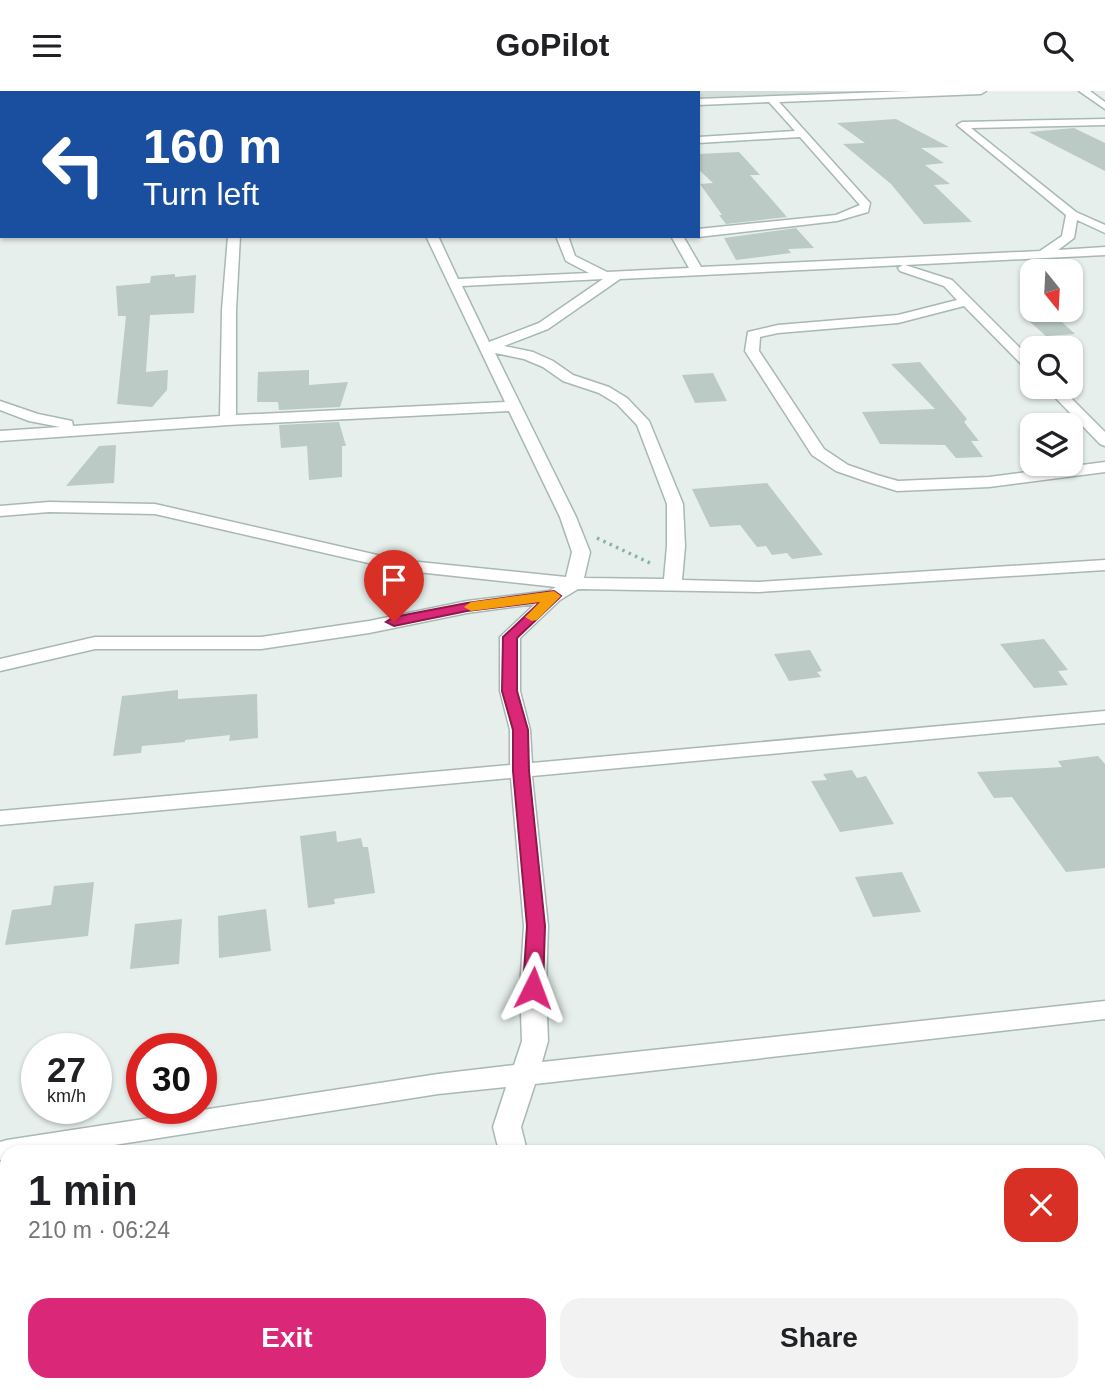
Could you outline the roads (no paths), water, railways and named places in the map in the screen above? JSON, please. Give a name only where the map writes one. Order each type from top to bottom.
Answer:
[{"type":"street","points":[[700,102],[981,91]]},
{"type":"street","points":[[1084,91],[1105,106]]},
{"type":"street","points":[[700,233],[837,218],[864,210],[866,205],[771,99]]},
{"type":"street","points":[[1103,227],[1072,214],[962,125],[1105,122]]},
{"type":"street","points":[[700,139],[800,134]]},
{"type":"street","points":[[1068,239],[1072,214]]},
{"type":"street","points":[[1041,255],[1068,239],[1103,227]]},
{"type":"street","points":[[228,420],[229,310],[234,238]]},
{"type":"street","points":[[433,238],[515,406],[581,552],[574,583],[554,596],[510,637],[510,691],[520,730],[521,771],[536,926],[533,988],[535,1041],[507,1127],[512,1145]]},
{"type":"street","points":[[556,279],[564,272],[570,258],[563,238]]},
{"type":"street","points":[[678,238],[697,271]]},
{"type":"street","points":[[454,283],[1105,251]]},
{"type":"street","points":[[570,258],[612,276]]},
{"type":"street","points":[[948,283],[954,269],[973,259]]},
{"type":"street","points":[[882,263],[922,272],[948,283],[1020,354]]},
{"type":"street","points":[[446,266],[520,280]]},
{"type":"street","points":[[484,347],[522,339],[554,322],[612,276]]},
{"type":"street","points":[[968,300],[898,319],[778,329],[753,335],[752,351],[818,452],[842,468],[872,478],[897,486],[976,482],[1105,467]]},
{"type":"street","points":[[484,347],[528,355],[548,364],[568,378],[604,390],[622,401],[644,425],[675,504],[676,546],[672,585]]},
{"type":"street","points":[[1064,399],[1105,441]]},
{"type":"street","points":[[0,405],[34,418],[96,430]]},
{"type":"street","points":[[0,436],[228,420],[515,406]]},
{"type":"street","points":[[0,511],[49,507],[155,509],[399,565],[574,583],[760,587],[1105,565]]},
{"type":"street","points":[[0,665],[95,643],[261,643],[369,627],[467,607],[554,596]]},
{"type":"street","points":[[0,818],[1105,717]]},
{"type":"street","points":[[46,1145],[439,1084],[1105,1010]]}]
